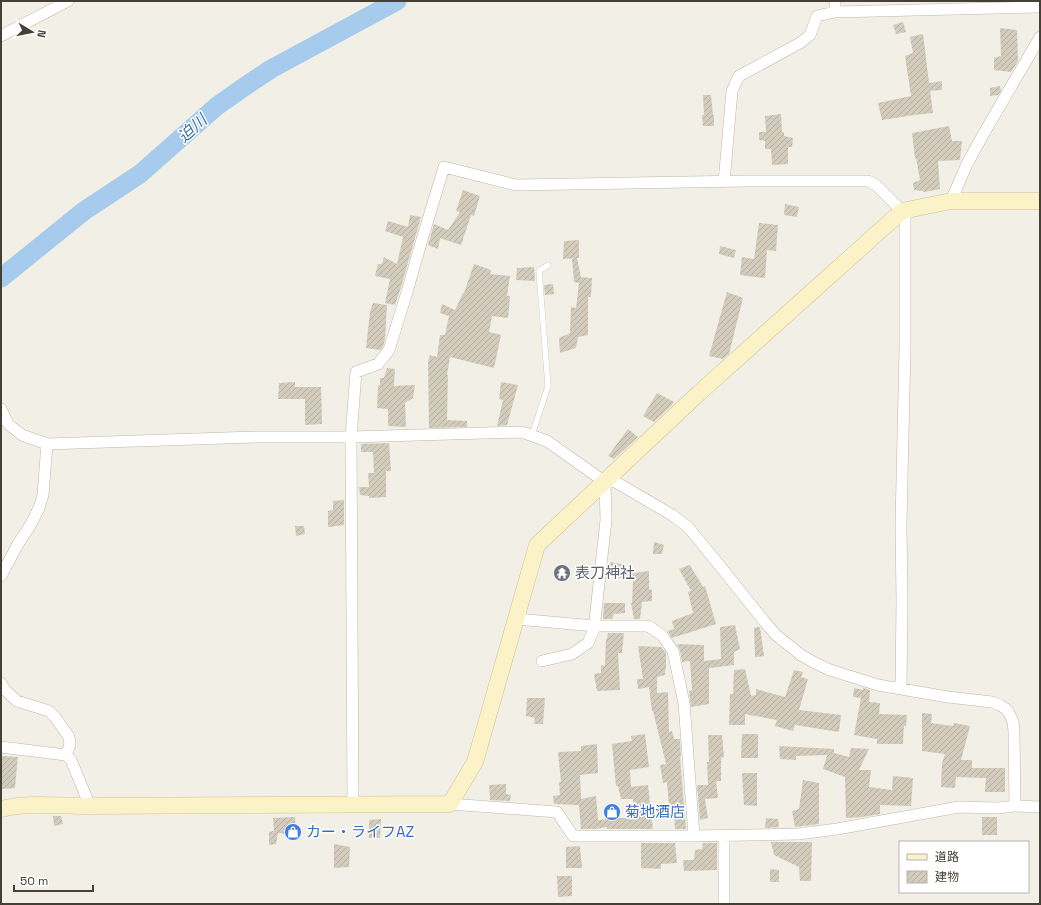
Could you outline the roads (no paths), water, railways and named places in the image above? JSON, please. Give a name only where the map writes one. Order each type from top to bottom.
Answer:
[{"type":"street","points":[[1,36],[68,1]]},
{"type":"street","points":[[724,182],[732,91],[739,76],[800,43],[810,35],[817,16],[835,7],[1040,7]]},
{"type":"street","points":[[951,201],[967,164],[984,132],[1040,37]]},
{"type":"street","points":[[353,804],[351,437],[356,372],[378,364],[389,350],[444,167],[516,185],[746,181],[868,182],[876,185],[902,211],[905,217],[905,355],[901,524],[901,689]]},
{"type":"street","points":[[450,804],[475,762],[537,545],[699,392],[902,211],[951,201],[1040,201]]},
{"type":"street","points":[[1,409],[8,424],[22,435],[46,444],[255,437],[351,437],[522,432],[547,441],[605,482],[614,481],[672,515],[688,527],[764,622],[776,635],[801,655],[830,670],[878,685],[948,697],[992,702],[1006,709],[1014,726],[1015,806]]},
{"type":"street","points":[[1,576],[39,508],[43,495],[46,444]]},
{"type":"street","points":[[542,661],[572,654],[588,643],[594,629],[606,520],[605,482]]},
{"type":"street","points":[[516,619],[595,626],[648,626],[662,634],[673,651],[684,703],[694,836]]},
{"type":"street","points":[[1,683],[5,690],[17,701],[49,711],[55,717],[69,737],[70,745],[66,755]]},
{"type":"street","points":[[1,747],[66,755],[71,760],[90,806]]},
{"type":"street","points":[[1,809],[11,806],[42,805],[450,804],[557,812],[573,836],[724,836],[798,834],[837,829],[959,807],[1040,807]]},
{"type":"street","points":[[724,836],[724,904]]},
{"type":"lane","points":[[532,436],[548,386],[539,271],[548,265]]},
{"type":"waterway","name":"迫川","points":[[1,278],[84,211],[140,174],[217,106],[244,87],[271,69],[397,1]]},
{"type":"place","name":"表刀神社","points":[[562,573]]},
{"type":"place","name":"菊地酒店","points":[[612,812]]},
{"type":"place","name":"カー・ライフAZ","points":[[293,832]]}]
